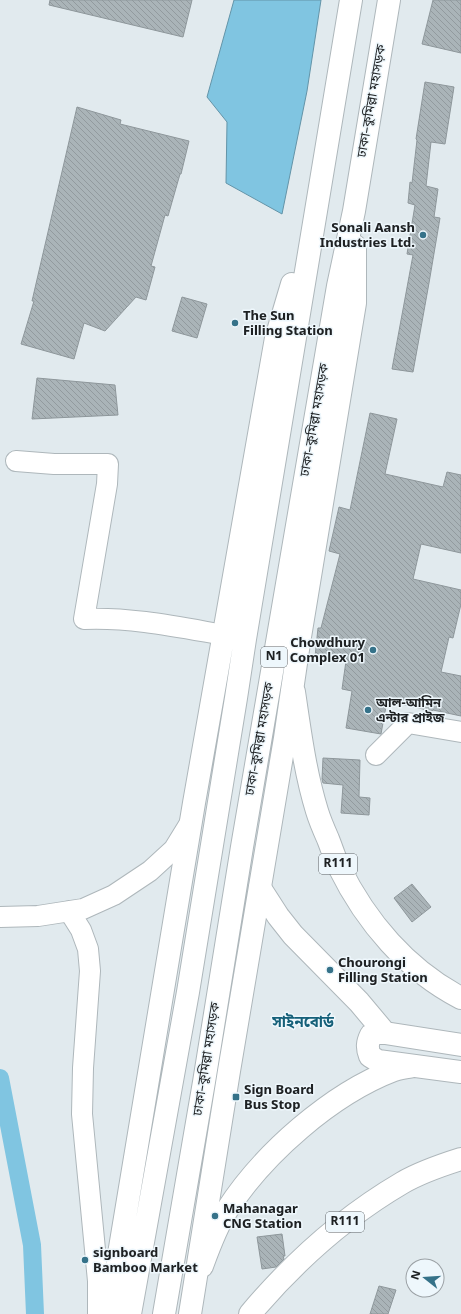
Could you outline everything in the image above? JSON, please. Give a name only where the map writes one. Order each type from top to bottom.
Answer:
[{"type":"main road","name":"N1","points":[[130,1314],[188,992],[235,706],[244,639],[351,0]]},
{"type":"main road","name":"ঢাকা–কুমিল্লা মহাসড়ক","points":[[164,1314],[204,1082],[240,855],[338,286],[354,211],[389,0]]},
{"type":"main road","points":[[190,1314],[355,303],[356,254],[354,211]]},
{"type":"main road","points":[[109,1314],[192,819],[276,338],[315,214]]},
{"type":"main road","name":"R111","points":[[293,685],[308,778],[317,812],[339,867],[377,928],[393,946],[417,970],[447,991],[461,998]]},
{"type":"main road","points":[[260,888],[278,916],[293,935],[359,1002],[385,1033]]},
{"type":"main road","points":[[461,1045],[428,1039],[376,1033],[371,1035],[368,1040],[367,1048],[370,1056],[378,1061],[461,1072]]},
{"type":"main road","points":[[196,1279],[227,1211],[251,1177],[283,1144],[311,1119],[341,1098],[394,1070],[414,1066]]},
{"type":"main road","name":"R111","points":[[250,1314],[290,1269],[323,1239],[368,1205],[403,1183],[461,1159]]},
{"type":"street","points":[[16,461],[54,464],[108,464],[107,484],[84,619],[102,618],[171,625],[224,635]]},
{"type":"street","points":[[376,755],[408,723],[461,732]]},
{"type":"street","points":[[0,917],[38,916],[83,909],[114,895],[150,871],[174,849],[192,819]]},
{"type":"street","points":[[69,911],[81,930],[88,949],[90,971],[83,1068],[82,1114],[98,1281],[98,1314]]},
{"type":"water","points":[[234,0],[321,0],[307,91],[282,214],[226,183],[227,122],[207,97]]},
{"type":"building","points":[[50,0],[192,0],[183,37],[49,5]]},
{"type":"building","points":[[433,0],[461,0],[461,53],[422,44]]},
{"type":"building","points":[[425,82],[454,87],[445,144],[431,142],[426,186],[438,189],[434,217],[440,218],[413,372],[392,369],[413,255],[407,254],[415,205],[408,203]]},
{"type":"building","points":[[77,107],[121,120],[120,124],[189,141],[181,174],[168,216],[165,215],[151,266],[155,267],[146,300],[136,297],[105,331],[84,323],[74,359],[21,344],[34,301],[32,301]]},
{"type":"building","points":[[182,297],[207,304],[197,338],[172,331]]},
{"type":"building","points":[[37,378],[115,385],[118,415],[32,419]]},
{"type":"building","points":[[370,413],[397,419],[385,474],[443,487],[447,472],[461,475],[461,553],[421,544],[413,579],[461,590],[461,604],[453,638],[449,637],[441,672],[461,676],[461,716],[387,701],[381,734],[346,728],[352,691],[342,689],[346,661],[315,657],[318,628],[321,628],[340,554],[329,551],[339,507],[350,510]]},
{"type":"building","points":[[323,758],[360,760],[359,797],[370,798],[369,815],[341,813],[343,785],[323,783]]},
{"type":"building","points":[[412,884],[431,907],[412,922],[394,898]]},
{"type":"building","points":[[282,1234],[285,1256],[283,1256],[284,1259],[276,1267],[262,1269],[257,1237]]},
{"type":"building","points":[[379,1286],[396,1290],[388,1314],[370,1314]]},
{"type":"waterway","points":[[0,1078],[32,1245],[35,1314]]},
{"type":"place","name":"Sonali Aansh Industries Ltd.","points":[[423,235]]},
{"type":"place","name":"The Sun Filling Station","points":[[235,323]]},
{"type":"place","name":"Chowdhury Complex 01","points":[[373,650]]},
{"type":"place","name":"আল-আমিন এন্টার প্রাইজ","points":[[368,710]]},
{"type":"place","name":"Chourongi Filling Station","points":[[330,970]]},
{"type":"place","name":"Sign Board Bus Stop","points":[[236,1097]]},
{"type":"place","name":"Mahanagar CNG Station","points":[[215,1216]]},
{"type":"place","name":"signboard Bamboo Market","points":[[85,1260]]},
{"type":"district","name":"সাইনবোর্ড","points":[[303,1023]]}]
